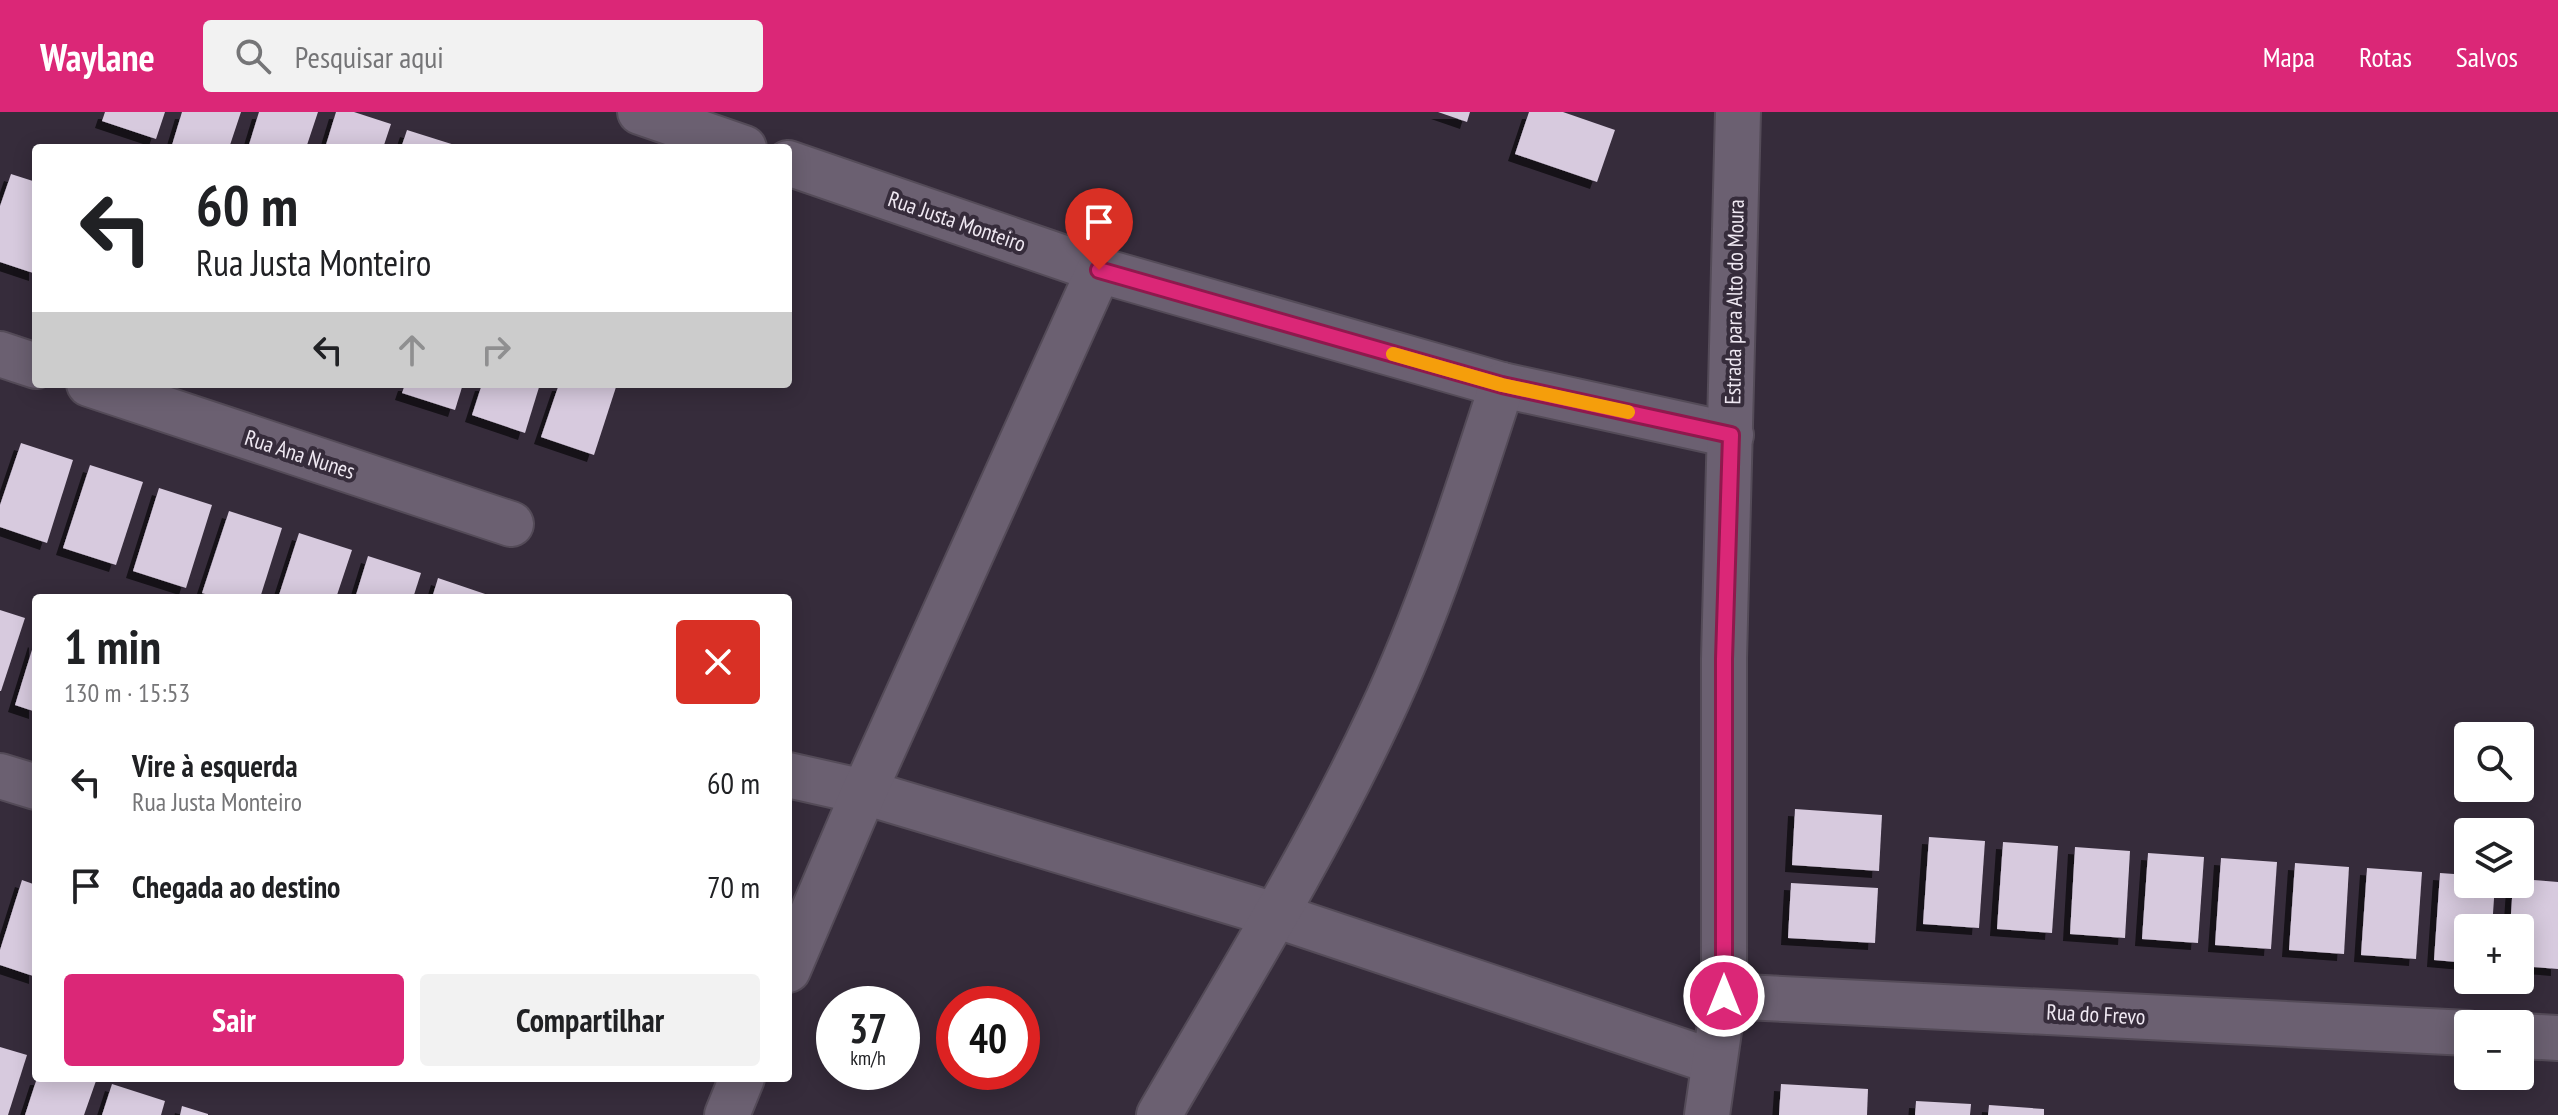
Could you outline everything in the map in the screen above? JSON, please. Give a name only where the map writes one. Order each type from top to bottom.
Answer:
[{"type":"street","points":[[640,112],[732,144]]},
{"type":"street","name":"Estrada para Alto do Moura","points":[[1707,1115],[1724,996],[1724,659],[1738,112]]},
{"type":"street","name":"Rua Justa Monteiro","points":[[792,164],[1099,270],[1502,385],[1731,435]]},
{"type":"street","points":[[792,961],[864,792],[1099,270]]},
{"type":"street","points":[[0,354],[32,365]]},
{"type":"street","points":[[1159,1115],[1275,915],[1381,714],[1426,604],[1502,385]]},
{"type":"street","name":"Rua Ana Nunes","points":[[101,388],[511,524]]},
{"type":"street","points":[[0,776],[32,786]]},
{"type":"street","points":[[792,776],[864,792],[1275,915],[1714,1062]]},
{"type":"street","name":"Rua do Frevo","points":[[1724,996],[2454,1032]]},
{"type":"street","points":[[2534,1037],[2558,1038]]},
{"type":"street","points":[[727,1115],[740,1082]]},
{"type":"building","points":[[105,112],[165,112],[156,139],[102,121]]},
{"type":"building","points":[[182,112],[241,112],[230,144],[172,144]]},
{"type":"building","points":[[259,112],[318,112],[307,144],[249,144]]},
{"type":"building","points":[[336,112],[354,112],[391,124],[384,144],[326,144]]},
{"type":"building","points":[[1438,112],[1470,112],[1467,122]]},
{"type":"building","points":[[1529,112],[1563,112],[1615,130],[1597,182],[1515,154]]},
{"type":"building","points":[[407,130],[451,144],[402,144]]},
{"type":"building","points":[[11,174],[32,181],[32,273],[0,262],[0,206]]},
{"type":"building","points":[[404,388],[462,388],[455,410],[402,393]]},
{"type":"building","points":[[481,388],[539,388],[525,433],[472,415]]},
{"type":"building","points":[[558,388],[616,388],[594,455],[541,437]]},
{"type":"building","points":[[21,443],[73,460],[47,543],[0,527],[0,505]]},
{"type":"building","points":[[90,465],[143,482],[116,565],[63,548]]},
{"type":"building","points":[[159,488],[212,505],[186,588],[133,571]]},
{"type":"building","points":[[229,511],[282,528],[261,594],[202,593]]},
{"type":"building","points":[[299,533],[352,550],[337,594],[279,594]]},
{"type":"building","points":[[368,556],[421,573],[414,594],[356,594]]},
{"type":"building","points":[[438,578],[485,594],[433,594]]},
{"type":"building","points":[[0,610],[25,618],[1,691],[0,691]]},
{"type":"building","points":[[32,650],[32,711],[15,705]]},
{"type":"building","points":[[1795,809],[1882,815],[1879,871],[1792,865]]},
{"type":"building","points":[[1929,837],[1985,841],[1979,928],[1923,924]]},
{"type":"building","points":[[2003,842],[2058,846],[2052,933],[1997,929]]},
{"type":"building","points":[[2075,847],[2130,851],[2125,938],[2070,934]]},
{"type":"building","points":[[2148,853],[2204,857],[2198,943],[2142,939]]},
{"type":"building","points":[[2221,858],[2277,862],[2271,949],[2215,945]]},
{"type":"building","points":[[2295,863],[2349,867],[2344,954],[2289,950]]},
{"type":"building","points":[[2367,868],[2422,872],[2416,959],[2361,955]]},
{"type":"building","points":[[2440,873],[2454,874],[2454,898],[2494,898],[2493,914],[2454,914],[2454,962],[2434,960]]},
{"type":"building","points":[[22,880],[32,884],[32,976],[0,965],[0,950]]},
{"type":"building","points":[[2534,880],[2558,882],[2558,969],[2534,967],[2534,914],[2511,914],[2512,898],[2534,898]]},
{"type":"building","points":[[1791,883],[1878,888],[1875,943],[1788,938]]},
{"type":"building","points":[[0,1047],[27,1055],[8,1115],[0,1115]]},
{"type":"building","points":[[36,1082],[96,1082],[84,1115],[25,1115]]},
{"type":"building","points":[[112,1084],[165,1101],[161,1115],[102,1115]]},
{"type":"building","points":[[1781,1084],[1868,1089],[1867,1115],[1779,1115]]},
{"type":"building","points":[[1916,1101],[1971,1104],[1970,1115],[1915,1115]]},
{"type":"building","points":[[1989,1105],[2044,1109],[2044,1115],[1988,1115]]},
{"type":"building","points":[[182,1106],[208,1114],[208,1115],[180,1115]]},
{"type":"slow traffic","points":[[1393,354],[1502,385],[1628,412]]},
{"type":"route","points":[[1099,270],[1502,385],[1731,435],[1724,659],[1724,996]]}]
